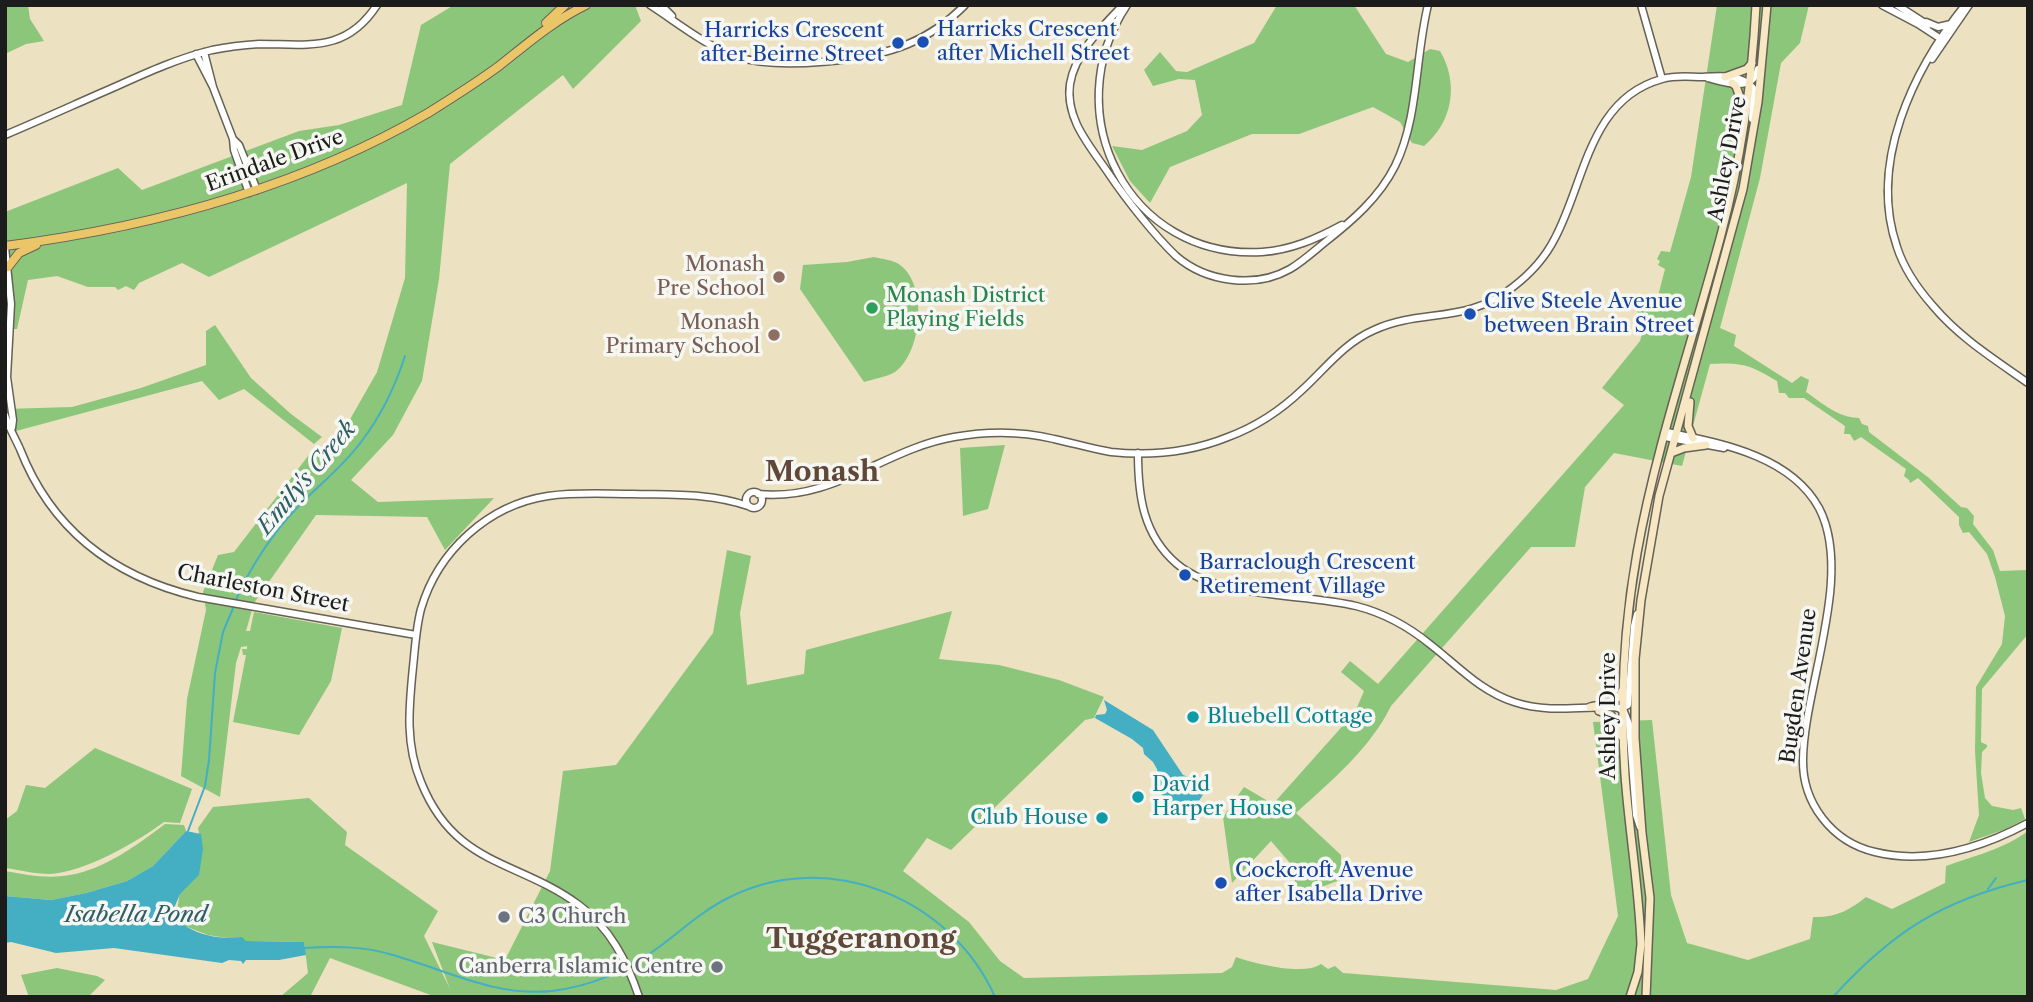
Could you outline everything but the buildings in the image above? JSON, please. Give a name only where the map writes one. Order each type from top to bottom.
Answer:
[{"type":"main road","name":"Erindale Drive","points":[[530,40],[565,5]]},
{"type":"main road","name":"Erindale Drive","points":[[5,247],[155,218],[253,191],[339,158],[420,117],[482,78],[568,14],[586,5]]},
{"type":"main road","name":"Ashley Drive","points":[[1630,997],[1641,944],[1628,810],[1623,709],[1637,554],[1666,435],[1729,203],[1746,113],[1756,5]]},
{"type":"main road","name":"Ashley Drive","points":[[1646,997],[1650,898],[1634,738],[1635,659],[1641,600],[1653,527],[1671,453],[1734,225],[1749,159],[1768,5]]},
{"type":"main road","points":[[1725,77],[1747,69],[1752,62]]},
{"type":"main road","points":[[1732,83],[1736,86],[1746,113]]},
{"type":"main road","points":[[8,267],[19,253],[45,241]]},
{"type":"main road","points":[[1693,438],[1688,415],[1696,377],[1695,368]]},
{"type":"main road","points":[[1671,453],[1706,445]]},
{"type":"main road","points":[[1587,708],[1615,700],[1621,695],[1624,680]]},
{"type":"main road","points":[[1598,711],[1614,718],[1623,741]]},
{"type":"street","points":[[5,135],[162,66],[200,53],[251,45],[302,46],[327,43],[363,24],[377,5]]},
{"type":"street","points":[[650,5],[714,46],[741,58],[796,64],[867,55],[902,46],[936,30],[965,5]]},
{"type":"street","points":[[661,5],[682,26]]},
{"type":"street","points":[[1125,5],[1101,67],[1098,98],[1104,143],[1115,169],[1134,198],[1156,218],[1188,238],[1209,246],[1240,252],[1273,251],[1301,245],[1352,219]]},
{"type":"street","points":[[1125,5],[1085,50],[1077,63],[1071,80],[1073,116],[1092,150],[1120,190],[1175,255],[1200,271],[1228,280],[1264,279],[1290,269],[1365,209],[1387,181],[1404,145],[1428,5]]},
{"type":"street","points":[[1641,5],[1662,79]]},
{"type":"street","points":[[1882,5],[1919,22],[1938,27],[1951,24]]},
{"type":"street","points":[[1897,5],[1943,39]]},
{"type":"street","points":[[1919,77],[1951,24],[1967,5]]},
{"type":"street","points":[[1967,5],[1933,50],[1902,116],[1891,163],[1890,205],[1897,247],[1908,272],[1945,320],[1980,351],[2028,383]]},
{"type":"street","points":[[1919,22],[1930,35],[1933,50]]},
{"type":"street","points":[[1703,77],[1732,83],[1749,83],[1755,79],[1761,41],[1766,34]]},
{"type":"street","points":[[200,53],[233,139],[239,145],[253,191]]},
{"type":"street","points":[[728,499],[747,496],[753,492],[778,496],[837,484],[913,449],[969,435],[1033,435],[1101,450],[1138,453],[1188,449],[1234,435],[1284,406],[1365,333],[1395,322],[1470,310],[1510,290],[1536,265],[1553,243],[1596,135],[1609,114],[1632,93],[1662,79],[1683,76],[1725,77],[1749,83],[1753,88],[1749,159]]},
{"type":"street","points":[[1092,150],[1104,143]]},
{"type":"street","points":[[1301,245],[1308,256]]},
{"type":"street","name":"Charleston Street","points":[[5,247],[11,304],[7,368],[12,429]]},
{"type":"street","name":"Charleston Street","points":[[5,415],[25,463],[48,502],[82,541],[116,566],[152,584],[174,591],[416,635]]},
{"type":"street","name":"Bugden Avenue","points":[[1666,435],[1693,438],[1732,449],[1775,466],[1802,486],[1820,511],[1828,534],[1830,581],[1803,758],[1806,785],[1816,810],[1842,838],[1858,847],[1881,854],[1931,856],[1960,851],[1991,841],[2028,823]]},
{"type":"street","points":[[1676,437],[1732,449]]},
{"type":"street","points":[[1138,453],[1139,493],[1144,517],[1158,544],[1177,564],[1189,572],[1223,586],[1333,601],[1374,611],[1413,631],[1480,686],[1513,701],[1545,708],[1623,709]]},
{"type":"street","points":[[636,997],[635,987],[620,952],[604,930],[578,905],[557,891],[470,848],[433,807],[414,763],[409,731],[420,614],[428,589],[448,555],[480,524],[527,501],[565,494],[696,495],[728,499],[755,508],[778,496]]},
{"type":"street","points":[[758,494],[762,500],[761,504]]},
{"type":"street","points":[[747,496],[748,506]]},
{"type":"street","points":[[1587,708],[1598,711],[1623,709],[1628,705],[1634,626],[1641,600]]},
{"type":"street","points":[[1623,709],[1629,724],[1636,815],[1642,833]]},
{"type":"green space","points":[[5,5],[28,5],[30,19],[44,41],[26,44],[5,54]]},
{"type":"green space","points":[[454,5],[635,5],[641,21],[573,89],[563,75],[450,164],[439,279],[422,381],[393,435],[351,480],[378,502],[494,498],[445,550],[427,517],[316,515],[254,603],[246,631],[250,631],[254,612],[342,628],[331,681],[299,735],[233,722],[246,655],[243,655],[242,649],[247,649],[247,646],[241,647],[236,663],[220,797],[181,776],[187,699],[206,610],[203,592],[218,555],[234,552],[315,447],[328,458],[377,372],[405,278],[407,183],[209,277],[182,263],[139,283],[134,290],[126,286],[118,290],[115,287],[88,287],[57,276],[28,280],[17,329],[5,329],[5,212],[118,168],[142,190],[299,131],[339,125],[402,105],[421,25]]},
{"type":"green space","points":[[1277,5],[1354,5],[1386,54],[1408,62],[1430,49],[1440,51],[1450,76],[1451,89],[1447,114],[1441,126],[1424,146],[1412,143],[1400,122],[1373,107],[1299,134],[1252,134],[1170,167],[1150,203],[1130,181],[1112,146],[1142,150],[1187,131],[1202,115],[1195,80],[1179,79],[1153,86],[1144,70],[1160,52],[1176,71],[1187,72],[1254,43]]},
{"type":"green space","points":[[1717,5],[1809,5],[1800,43],[1781,63],[1760,178],[1720,328],[1736,335],[1734,346],[1792,383],[1801,376],[1809,380],[1806,392],[1838,413],[1859,418],[1862,424],[1868,426],[1869,432],[1929,478],[1961,507],[1967,508],[1974,516],[1973,524],[1993,550],[2000,571],[2028,570],[2028,634],[1982,689],[1981,742],[1987,745],[1982,752],[1981,773],[1985,798],[1992,806],[2013,810],[2021,808],[2025,819],[1969,842],[1979,815],[1975,751],[1976,687],[2002,644],[2005,616],[1987,554],[1969,532],[1963,533],[1959,517],[1918,478],[1910,483],[1904,476],[1906,469],[1861,437],[1854,441],[1850,434],[1844,434],[1845,426],[1804,398],[1789,398],[1785,393],[1779,393],[1777,381],[1760,371],[1739,364],[1710,364],[1682,466],[1614,453],[1585,487],[1575,547],[1531,547],[1391,706],[1361,750],[1296,813],[1341,855],[1342,879],[1299,896],[1290,863],[1271,841],[1232,883],[1223,817],[1244,787],[1273,804],[1355,712],[1364,691],[1341,672],[1350,661],[1378,684],[1624,405],[1602,388],[1640,341],[1644,327],[1636,308],[1658,296],[1665,269],[1658,265],[1660,261],[1657,259],[1661,251],[1670,252],[1691,177]]},
{"type":"green space","points":[[874,257],[897,263],[909,275],[915,287],[918,319],[916,335],[904,363],[892,374],[864,382],[800,289],[803,265]]},
{"type":"green space","points":[[215,325],[251,378],[291,414],[322,437],[314,444],[244,389],[219,400],[202,381],[5,434],[5,409],[72,407],[141,388],[206,365],[206,331]]},
{"type":"green space","points":[[1005,445],[988,509],[963,516],[960,448]]},
{"type":"green space","points":[[727,550],[751,556],[740,613],[747,685],[804,674],[806,650],[952,611],[939,659],[999,665],[1059,680],[1104,697],[1094,718],[1085,720],[951,850],[927,838],[903,871],[969,922],[1000,961],[1024,978],[1222,973],[1232,967],[1236,957],[1292,969],[1321,964],[1328,969],[1335,966],[1343,973],[1556,990],[1588,979],[1618,916],[1593,722],[1652,720],[1671,895],[1687,943],[1748,960],[1810,939],[1813,917],[1842,912],[1866,897],[1892,909],[1945,883],[1946,866],[1999,847],[2028,831],[2028,997],[436,997],[330,958],[310,997],[280,997],[308,973],[304,942],[246,941],[208,935],[177,923],[184,877],[198,847],[198,828],[213,807],[309,798],[347,832],[345,845],[438,911],[424,936],[450,989],[432,942],[505,960],[550,871],[563,771],[616,765],[713,633]]},
{"type":"green space","points":[[95,748],[192,789],[180,823],[164,822],[109,855],[63,872],[44,874],[5,868],[5,820],[17,811],[26,785],[45,788]]},
{"type":"green space","points":[[165,824],[184,825],[186,831],[153,866],[127,881],[51,900],[5,896],[5,871],[46,877],[83,872],[120,855]]},
{"type":"green space","points":[[57,968],[105,980],[88,997],[29,997],[21,975]]},
{"type":"water","points":[[1104,700],[1153,730],[1183,775],[1203,782],[1206,790],[1195,807],[1197,814],[1194,818],[1179,816],[1168,798],[1162,795],[1157,769],[1144,754],[1143,748],[1095,718],[1096,715],[1105,714],[1107,710]]},
{"type":"water","name":"Isabella Pond","points":[[186,831],[201,834],[203,849],[199,875],[180,894],[172,913],[178,920],[203,934],[223,938],[304,942],[306,955],[279,960],[246,960],[243,964],[241,961],[229,960],[222,963],[114,948],[56,953],[11,942],[5,943],[5,896],[51,900],[127,881],[153,866]]},
{"type":"waterway","name":"Emily's Creek","points":[[236,600],[254,565],[277,531],[302,502],[346,460],[375,422],[387,401],[405,356]]},
{"type":"waterway","name":"Emily's Creek","points":[[188,831],[205,786],[215,673],[223,632],[234,606]]},
{"type":"waterway","points":[[303,948],[360,948],[393,955],[491,986],[531,992],[552,991],[595,981],[622,970],[647,956],[728,898],[766,884],[805,878],[844,881],[882,891],[917,908],[948,932],[975,962],[995,997]]},
{"type":"waterway","points":[[1988,889],[1996,878]]},
{"type":"waterway","points":[[1833,997],[1876,954],[1920,922],[1970,898],[2028,880]]},
{"type":"place","name":"Harricks Crescent after Michell Street","points":[[923,42]]},
{"type":"place","name":"Harricks Crescent after Beirne Street","points":[[898,43]]},
{"type":"place","name":"Monash Pre School","points":[[779,277]]},
{"type":"place","name":"Monash District Playing Fields","points":[[872,308]]},
{"type":"place","name":"Clive Steele Avenue between Brain Street","points":[[1470,314]]},
{"type":"place","name":"Monash Primary School","points":[[774,335]]},
{"type":"place","name":"Barraclough Crescent Retirement Village","points":[[1185,575]]},
{"type":"place","name":"Bluebell Cottage","points":[[1193,717]]},
{"type":"place","name":"David Harper House","points":[[1138,797]]},
{"type":"place","name":"Club House","points":[[1102,818]]},
{"type":"place","name":"Cockcroft Avenue after Isabella Drive","points":[[1221,883]]},
{"type":"place","name":"C3 Church","points":[[504,917]]},
{"type":"place","name":"Canberra Islamic Centre","points":[[717,967]]},
{"type":"district","name":"Monash","points":[[822,473]]},
{"type":"district","name":"Tuggeranong","points":[[861,940]]}]
